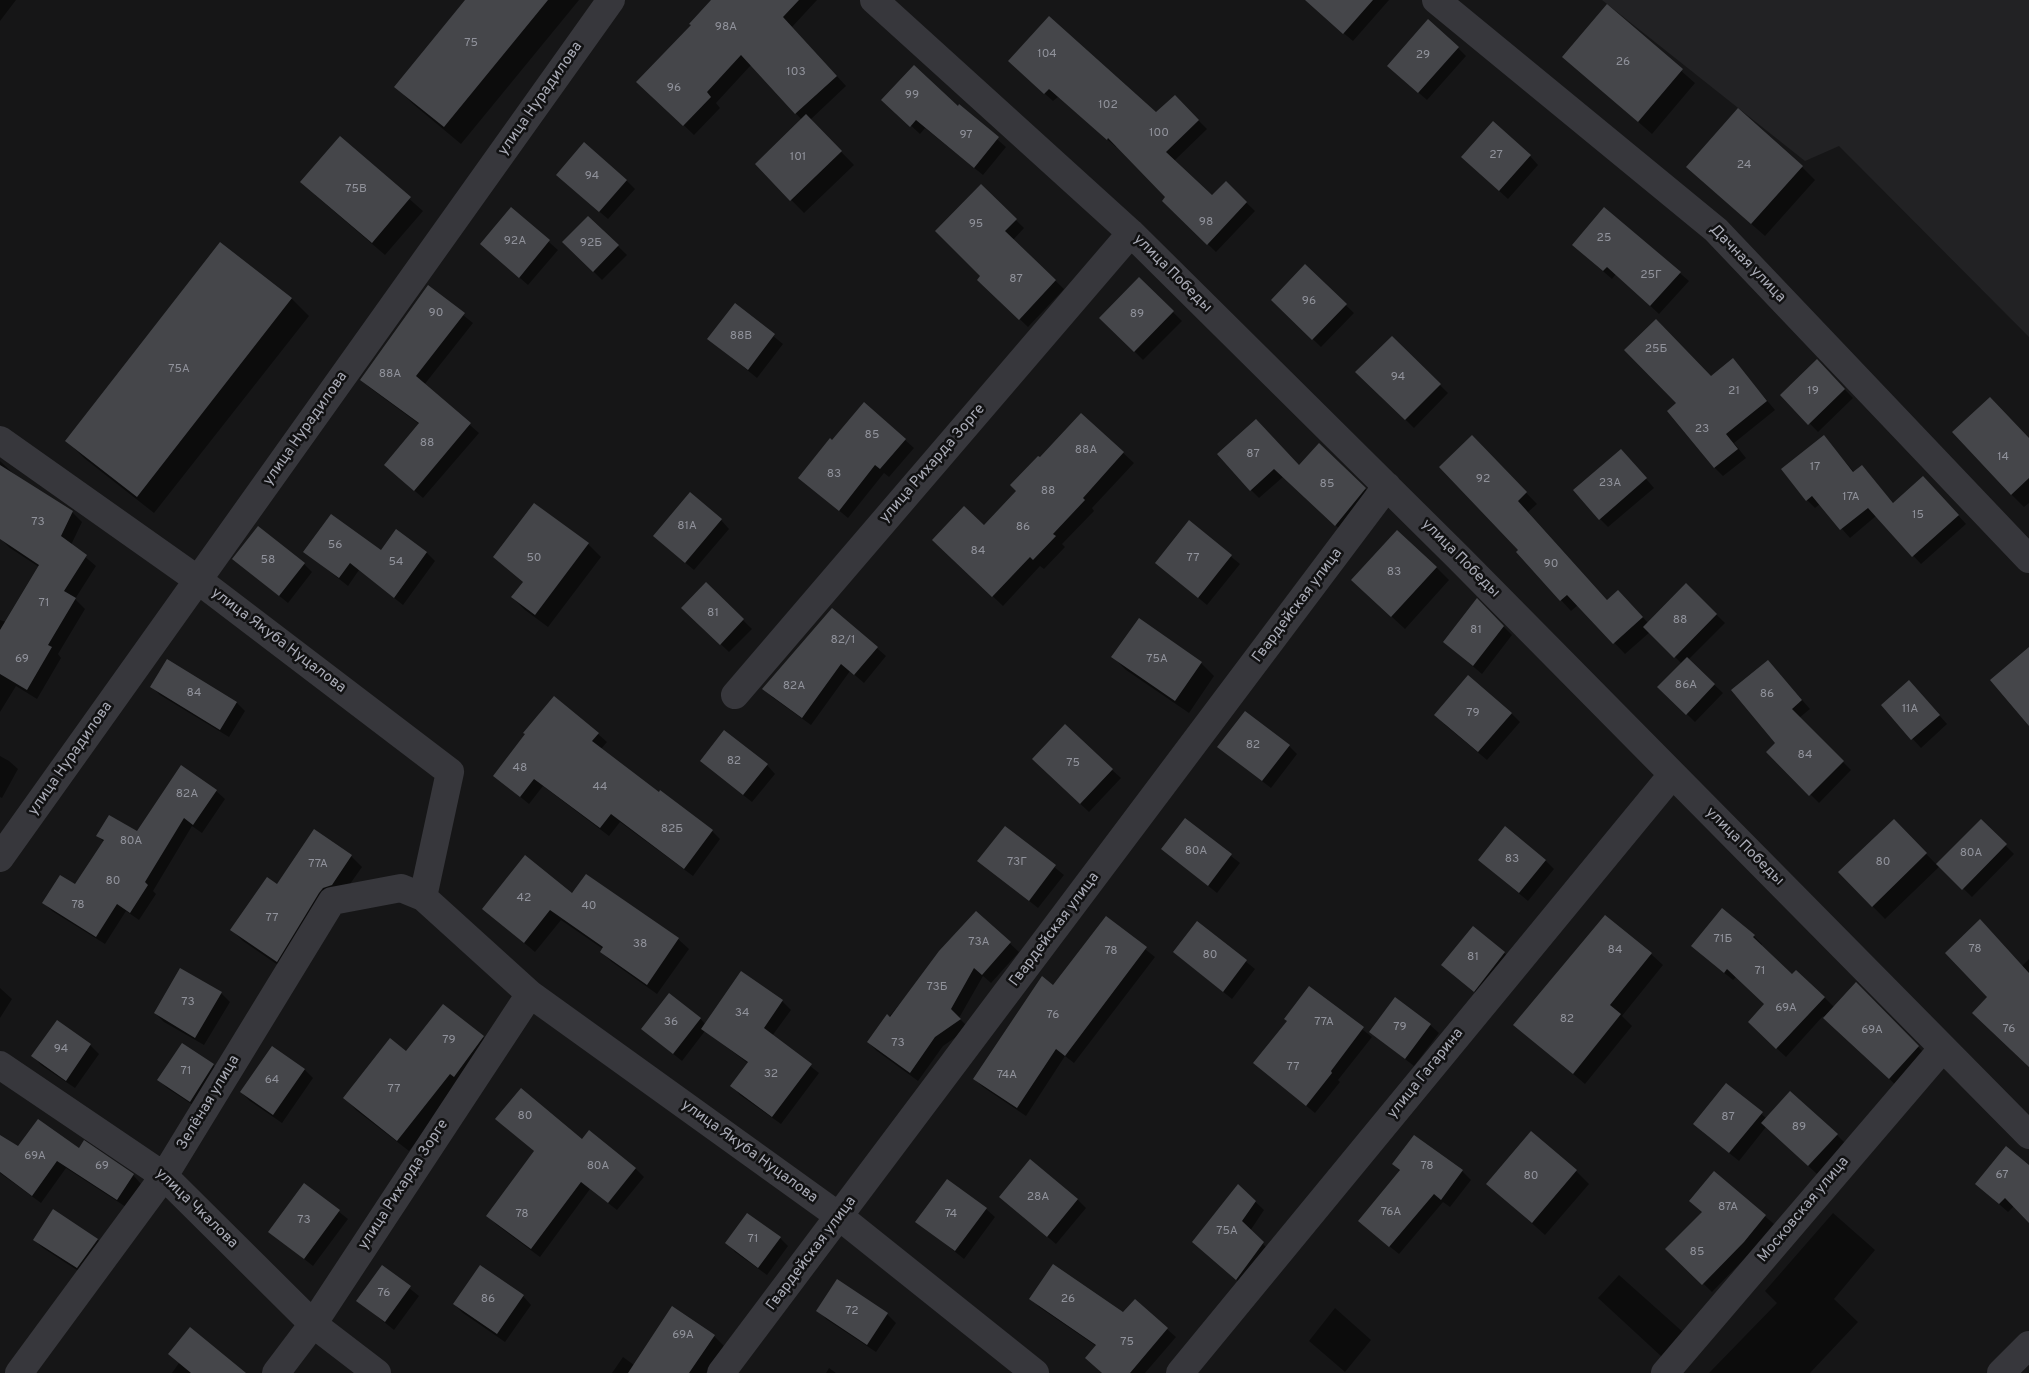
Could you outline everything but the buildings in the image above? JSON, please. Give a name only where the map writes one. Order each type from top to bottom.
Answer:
[{"type":"street","name":"улица Нурадилова","points":[[0,858],[611,0]]},
{"type":"street","name":"улица Победы","points":[[874,0],[1131,233],[1387,486],[2029,1135]]},
{"type":"street","name":"Дачная улица","points":[[1436,0],[1716,230],[2029,559]]},
{"type":"street","name":"улица Рихарда Зорге","points":[[734,695],[1131,233]]},
{"type":"street","name":"улица Якуба Нуцалова","points":[[0,440],[198,580],[450,772],[424,896],[530,994],[840,1218],[1035,1373]]},
{"type":"street","name":"Гвардейская улица","points":[[721,1373],[840,1218],[1387,486]]},
{"type":"street","name":"улица Гагарина","points":[[1180,1373],[1672,775]]},
{"type":"street","name":"Зелёная улица","points":[[19,1373],[164,1176],[332,901],[402,888],[424,896]]},
{"type":"street","name":"улица Рихарда Зорге","points":[[276,1373],[313,1324],[530,994]]},
{"type":"street","name":"Московская улица","points":[[1666,1373],[1943,1048]]},
{"type":"street","name":"улица Чкалова","points":[[0,1065],[164,1176],[313,1324],[377,1373]]},
{"type":"street","points":[[2001,1373],[2029,1346]]},
{"type":"shaded area","points":[[1602,0],[2029,0],[2029,337],[1839,146],[1805,161]]}]
